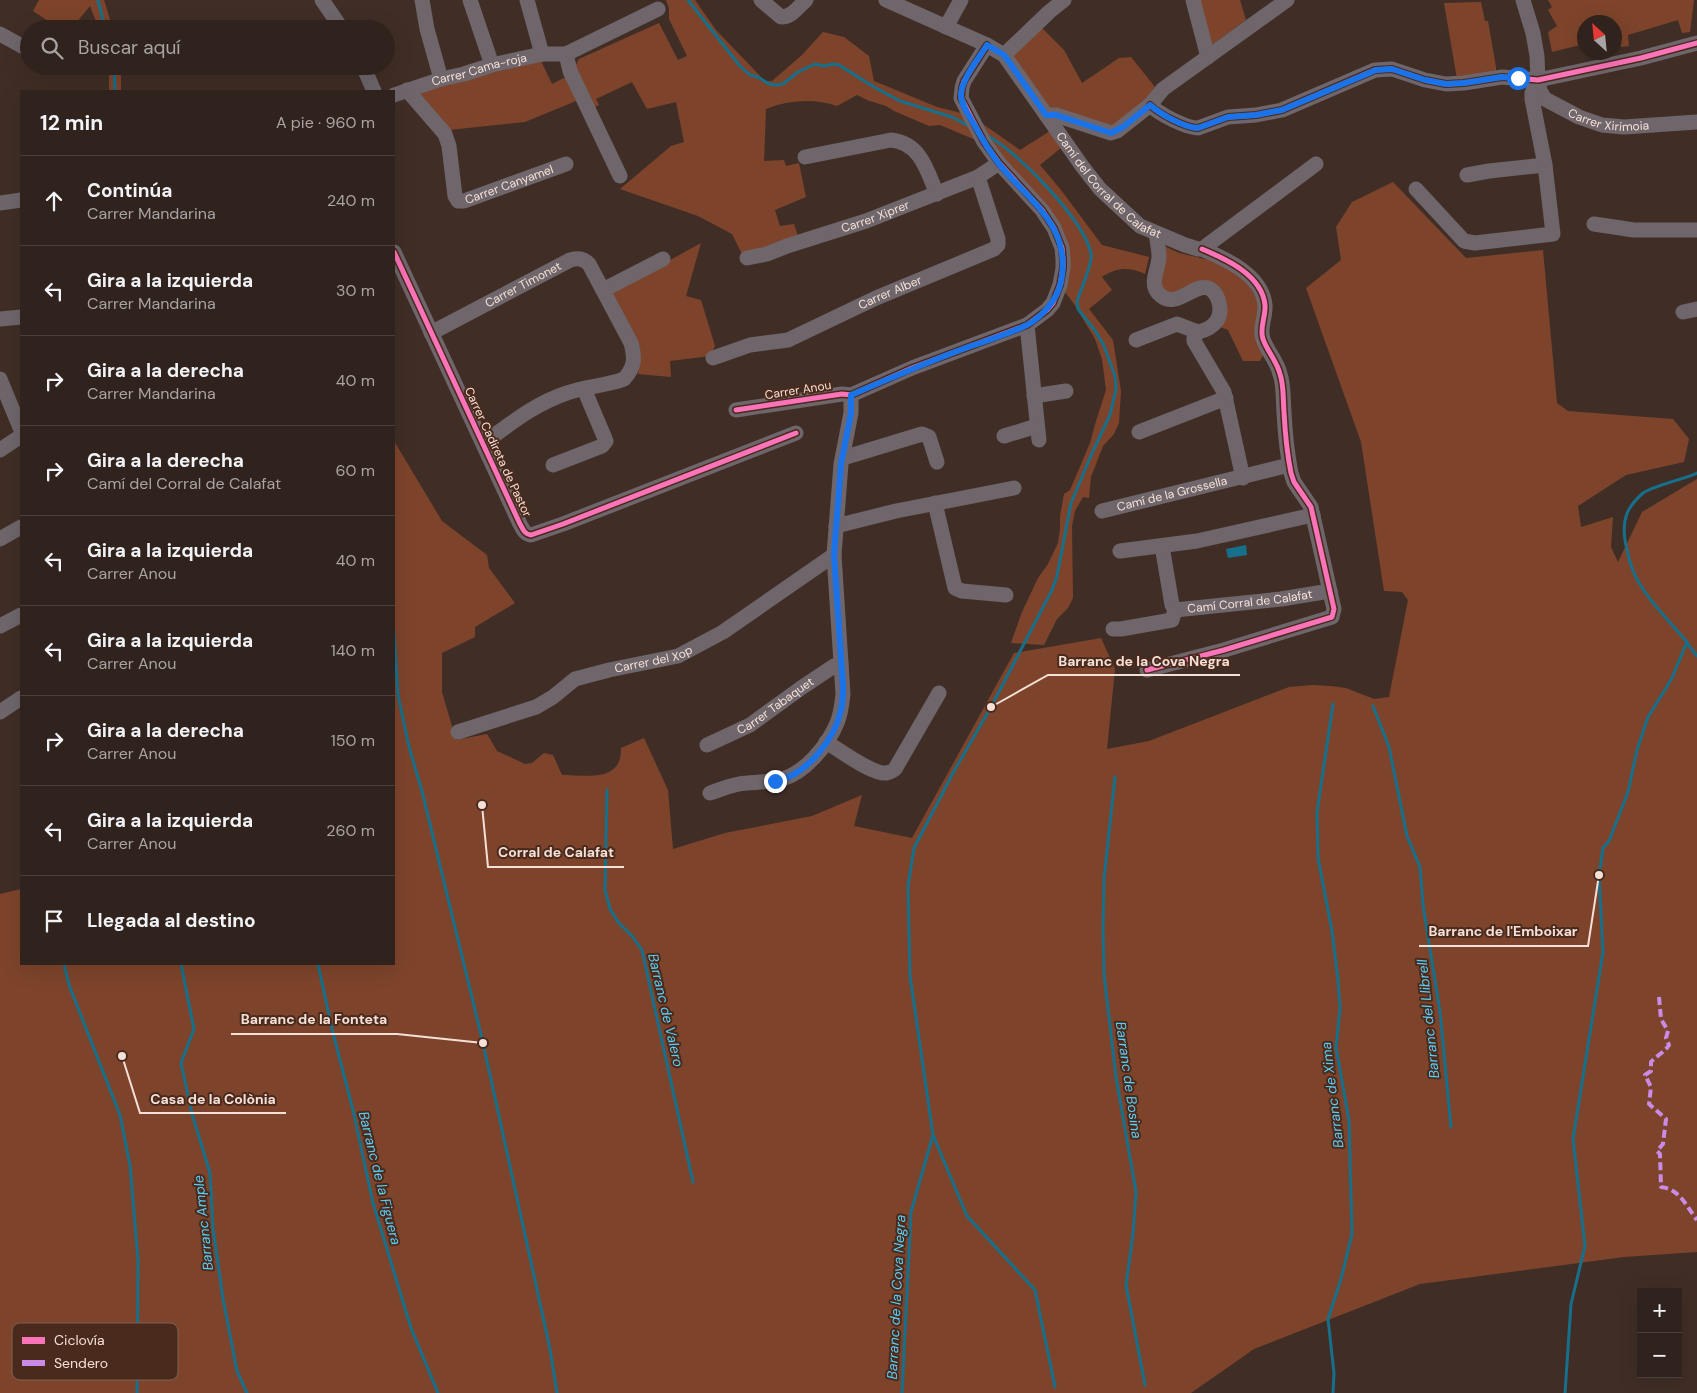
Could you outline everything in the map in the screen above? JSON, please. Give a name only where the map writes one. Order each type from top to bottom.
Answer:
[{"type":"street","points":[[322,0],[336,20]]},
{"type":"street","points":[[422,0],[427,29],[441,79]]},
{"type":"street","points":[[470,0],[492,65]]},
{"type":"street","points":[[527,0],[542,54]]},
{"type":"street","points":[[761,0],[781,17],[786,17],[792,13],[806,0]]},
{"type":"street","name":"Camí del Corral de Calafat","points":[[886,0],[987,45],[1004,55],[1100,189],[1135,222],[1156,233],[1231,261],[1243,270],[1259,287],[1265,304],[1262,335],[1282,380],[1289,465],[1292,477],[1307,501],[1313,515],[1334,609],[1332,617],[1224,650],[1147,670]]},
{"type":"street","points":[[946,27],[961,0]]},
{"type":"street","points":[[1004,55],[1064,0]]},
{"type":"street","points":[[1193,0],[1208,57]]},
{"type":"street","points":[[1046,115],[1056,115],[1111,133],[1123,127],[1150,105],[1163,89],[1287,0]]},
{"type":"street","points":[[1416,189],[1464,242],[1475,243],[1553,234],[1545,165],[1532,99],[1532,93],[1538,80],[1537,56],[1533,33],[1522,0]]},
{"type":"street","name":"Carrer Cama-roja","points":[[400,93],[492,65],[542,54],[566,54],[658,9]]},
{"type":"street","points":[[0,34],[20,45]]},
{"type":"street","points":[[1150,105],[1182,124],[1198,128],[1228,117],[1263,114],[1282,110],[1367,72],[1381,69],[1397,71],[1425,80],[1446,84],[1502,77],[1538,80],[1641,58],[1697,43]]},
{"type":"street","name":"Carrer Anou","points":[[736,410],[842,394],[851,395],[912,368],[1027,325],[1047,310],[1052,303],[1060,285],[1063,268],[1062,248],[1054,228],[1049,219],[998,163],[984,142],[961,98],[964,81],[987,45]]},
{"type":"street","points":[[566,54],[570,71],[620,176]]},
{"type":"street","points":[[366,75],[374,90]]},
{"type":"street","name":"Carrer Xirimoia","points":[[1538,80],[1540,91],[1545,99],[1596,124],[1624,127],[1697,122]]},
{"type":"street","name":"Carrer Canyamel","points":[[400,93],[445,134],[449,146],[455,196],[458,201],[464,201],[566,164]]},
{"type":"street","points":[[805,157],[892,140],[899,141],[906,143],[921,157],[937,194]]},
{"type":"street","name":"Carrer Xiprer","points":[[746,258],[767,254],[866,222],[978,177],[998,163]]},
{"type":"street","points":[[1202,249],[1316,164]]},
{"type":"street","points":[[1467,175],[1545,165]]},
{"type":"street","name":"Carrer Alber","points":[[714,358],[750,345],[788,340],[886,294],[994,249],[998,245],[998,239],[978,177]]},
{"type":"street","points":[[0,203],[20,200]]},
{"type":"street","points":[[1594,224],[1634,230],[1697,230]]},
{"type":"street","points":[[1136,340],[1177,324],[1198,332],[1208,330],[1220,317],[1220,306],[1216,295],[1207,288],[1201,288],[1174,299],[1163,298],[1159,294],[1154,284],[1159,258],[1156,233]]},
{"type":"street","name":"Carrer Cadireta de Pastor","points":[[395,254],[525,533],[531,535],[796,433]]},
{"type":"street","name":"Carrer Timonet","points":[[431,333],[570,260],[581,259],[586,261],[631,343],[634,356],[632,366],[624,379],[567,392],[538,406],[484,443]]},
{"type":"street","points":[[603,290],[663,259]]},
{"type":"street","points":[[0,319],[20,318]]},
{"type":"street","points":[[1004,436],[1038,433],[1027,325]]},
{"type":"street","name":"Camí de la Grossella","points":[[1198,332],[1194,341],[1226,398],[1243,478]]},
{"type":"street","points":[[0,379],[20,426]]},
{"type":"street","points":[[553,465],[602,446],[606,441],[584,389]]},
{"type":"street","points":[[1034,396],[1066,391]]},
{"type":"street","points":[[710,792],[743,783],[775,781],[787,778],[804,767],[826,742],[837,723],[842,708],[843,694],[839,608],[834,555],[843,458],[851,413],[851,395]]},
{"type":"street","points":[[1138,432],[1226,398]]},
{"type":"street","points":[[0,450],[20,429]]},
{"type":"street","points":[[843,458],[922,434],[929,437],[937,462]]},
{"type":"street","name":"Camí de la Grossella","points":[[1102,511],[1243,478],[1289,465]]},
{"type":"street","points":[[836,526],[935,503],[1014,488]]},
{"type":"street","points":[[935,503],[955,588],[962,591],[1006,595]]},
{"type":"street","points":[[1120,551],[1197,541],[1313,515]]},
{"type":"street","points":[[0,539],[20,528]]},
{"type":"street","name":"Camí Corral de Calafat","points":[[1162,546],[1172,605],[1175,610],[1281,599],[1330,591]]},
{"type":"street","name":"Carrer del Xop","points":[[458,732],[536,707],[553,697],[570,681],[575,679],[678,656],[723,632],[834,555]]},
{"type":"street","points":[[1113,629],[1172,620],[1175,610]]},
{"type":"street","points":[[0,626],[20,616]]},
{"type":"street","name":"Carrer Tabaquet","points":[[707,745],[750,725],[801,688],[834,666],[841,664]]},
{"type":"street","points":[[826,742],[869,768],[883,773],[891,772],[895,770],[939,693]]},
{"type":"street","points":[[0,712],[20,699]]},
{"type":"shaded area","points":[[39,0],[104,0],[110,20],[95,20],[90,6],[78,20],[46,20],[33,11]]},
{"type":"shaded area","points":[[666,0],[695,0],[716,30],[765,81],[772,81],[802,55],[823,32],[844,37],[869,56],[874,81],[937,107],[961,113],[978,141],[940,125],[929,126],[857,95],[837,106],[828,103],[801,101],[766,109],[764,161],[784,160],[786,166],[799,163],[806,197],[775,210],[780,226],[794,224],[798,236],[763,251],[742,254],[732,234],[698,216],[620,189],[671,146],[684,142],[676,102],[647,109],[632,82],[596,99],[599,105],[593,108],[575,67],[579,59],[659,23],[678,60],[687,56],[669,19],[669,8]]},
{"type":"shaded area","points":[[1199,0],[1240,0],[1246,20],[1213,44],[1209,42]]},
{"type":"shaded area","points":[[1548,0],[1694,0],[1690,32],[1682,33],[1678,20],[1628,35],[1629,46],[1622,47],[1622,15],[1577,15],[1577,46],[1552,52],[1548,32],[1557,26],[1548,10],[1552,7]]},
{"type":"shaded area","points":[[1481,2],[1485,21],[1488,21],[1496,73],[1457,79],[1444,3]]},
{"type":"shaded area","points":[[1040,26],[1064,50],[1082,83],[1119,58],[1131,57],[1155,87],[1144,101],[1111,127],[1051,109],[1010,56]]},
{"type":"shaded area","points":[[541,61],[552,84],[566,77],[576,101],[525,122],[449,130],[417,91]]},
{"type":"shaded area","points":[[109,75],[121,75],[121,90],[109,90]]},
{"type":"shaded area","points":[[977,120],[1020,150],[1050,131],[1062,147],[1040,165],[1102,245],[1149,257],[1145,274],[1124,269],[1113,271],[1102,277],[1112,290],[1089,309],[1113,340],[1121,391],[1119,423],[1114,434],[1103,446],[1091,477],[1089,498],[1083,497],[1075,511],[1072,526],[1073,598],[1068,608],[1057,619],[1044,645],[1011,643],[1022,612],[1038,578],[1048,564],[1058,543],[1064,494],[1070,490],[1090,443],[1106,390],[1102,359],[1095,339],[1065,292],[1070,266]]},
{"type":"shaded area","points":[[1393,182],[1466,258],[1543,250],[1557,403],[1568,411],[1673,419],[1689,439],[1684,462],[1626,475],[1578,506],[1581,527],[1613,517],[1611,547],[1618,562],[1642,512],[1697,479],[1697,1252],[1624,1257],[1420,1284],[1254,1349],[1191,1393],[0,1393],[0,894],[20,889],[20,965],[395,965],[395,443],[442,521],[487,555],[489,568],[515,603],[475,627],[475,637],[442,653],[442,692],[456,740],[487,734],[497,751],[525,764],[532,763],[544,753],[553,755],[562,775],[591,776],[601,775],[616,767],[620,759],[621,748],[644,738],[668,790],[673,849],[725,833],[812,816],[862,795],[854,826],[912,838],[1014,653],[1101,638],[1115,669],[1107,749],[1149,741],[1289,687],[1331,686],[1346,688],[1374,699],[1389,697],[1408,600],[1402,592],[1384,591],[1361,442],[1306,288],[1341,260],[1336,227],[1352,202]]},
{"type":"shaded area","points":[[701,243],[686,296],[701,300],[715,346],[710,356],[670,361],[671,377],[638,374],[640,358],[609,294]]},
{"type":"shaded area","points":[[1160,244],[1179,253],[1214,261],[1225,266],[1246,281],[1260,304],[1264,353],[1260,361],[1243,361],[1228,330],[1220,327],[1221,293],[1170,294],[1160,289]]},
{"type":"water","points":[[1246,545],[1247,555],[1228,558],[1226,549]]},
{"type":"waterway","points":[[98,0],[103,20]]},
{"type":"waterway","points":[[688,0],[740,66],[750,75],[758,77],[769,84],[783,84],[798,72],[815,64],[824,66],[839,65],[900,101],[952,117],[967,125]]},
{"type":"waterway","points":[[114,75],[115,90]]},
{"type":"waterway","name":"Barranc de la Cova Negra","points":[[902,1393],[911,1212],[933,1135],[910,976],[908,886],[914,848],[1052,590],[1057,576],[1071,503],[1110,415],[1116,389],[1115,376],[1104,346],[1096,332],[1078,309],[1077,302],[1091,258],[1086,240],[1064,206],[1032,172],[1001,144],[988,136]]},
{"type":"waterway","points":[[1565,1393],[1571,1304],[1585,1246],[1573,1139],[1603,952],[1599,875],[1603,848],[1609,841],[1628,792],[1637,750],[1648,717],[1671,680],[1687,642],[1638,582],[1627,552],[1624,526],[1629,508],[1643,493],[1697,473]]},
{"type":"waterway","points":[[1687,643],[1697,656]]},
{"type":"waterway","points":[[395,648],[398,695],[409,747],[422,791],[483,1043],[550,1349],[557,1393]]},
{"type":"waterway","name":"Barranc de Xima","points":[[1333,704],[1317,812],[1318,858],[1332,931],[1338,980],[1340,1008],[1336,1048],[1349,1120],[1352,1234],[1341,1279],[1328,1319],[1334,1373],[1333,1393]]},
{"type":"waterway","name":"Barranc del Llibrell","points":[[1373,706],[1389,747],[1407,836],[1420,867],[1423,905],[1440,1012],[1451,1127]]},
{"type":"waterway","name":"Barranc de Bosina","points":[[1115,777],[1104,879],[1104,974],[1116,1077],[1136,1192],[1133,1234],[1126,1285],[1145,1385]]},
{"type":"waterway","name":"Barranc de Valero","points":[[607,790],[605,890],[610,909],[618,922],[632,936],[642,950],[693,1182]]},
{"type":"waterway","points":[[64,965],[69,985],[120,1115],[130,1165],[138,1260],[138,1323]]},
{"type":"waterway","name":"Barranc Ample","points":[[181,965],[194,1029],[181,1063],[192,1114],[210,1173],[213,1228],[223,1299],[237,1371],[247,1393]]},
{"type":"waterway","name":"Barranc de la Figuera","points":[[318,965],[373,1203],[411,1328],[438,1393]]},
{"type":"waterway","points":[[933,1135],[967,1216],[1035,1290],[1055,1387]]},
{"type":"waterway","points":[[137,1380],[137,1393]]},
{"type":"marked path","points":[[1659,997],[1661,1019],[1668,1031],[1666,1038],[1669,1045],[1651,1062],[1651,1071],[1645,1075],[1651,1087],[1649,1104],[1666,1119],[1663,1144],[1657,1151],[1660,1154],[1661,1187],[1668,1188],[1678,1195],[1697,1220]]},
{"type":"cycle path","points":[[1150,105],[1173,120],[1198,128],[1228,117],[1256,115],[1282,110],[1375,70],[1392,69],[1425,80],[1446,84],[1502,77],[1538,80],[1641,58],[1697,43]]},
{"type":"cycle path","points":[[736,410],[842,394],[851,395],[912,368],[1027,325],[1053,303],[1060,285],[1063,268],[1062,248],[1054,228],[1042,210],[999,163],[984,142],[961,98],[964,81],[987,45]]},
{"type":"cycle path","points":[[1147,670],[1224,650],[1332,617],[1334,609],[1311,507],[1294,482],[1291,473],[1286,442],[1281,378],[1277,365],[1262,335],[1265,309],[1262,294],[1250,277],[1232,263],[1202,249]]},
{"type":"cycle path","points":[[395,254],[520,524],[527,534],[531,535],[563,524],[796,433]]},
{"type":"place","name":"Barranc de la Cova Negra","points":[[991,707]]},
{"type":"place","name":"Corral de Calafat","points":[[482,805]]},
{"type":"place","name":"Barranc de l'Emboixar","points":[[1599,875]]},
{"type":"place","name":"Barranc de la Fonteta","points":[[483,1043]]},
{"type":"place","name":"Casa de la Colònia","points":[[122,1056]]},
{"type":"route","points":[[775,781],[787,778],[804,767],[834,730],[842,708],[843,686],[839,608],[834,555],[841,464],[851,413],[851,395],[912,368],[1027,325],[1047,310],[1060,285],[1063,268],[1062,248],[1054,228],[1042,210],[998,163],[984,142],[961,98],[964,81],[987,45],[1004,55],[1046,115],[1056,115],[1111,133],[1123,127],[1150,105],[1182,124],[1198,128],[1228,117],[1256,115],[1282,110],[1367,72],[1381,69],[1392,69],[1425,80],[1446,84],[1502,77],[1518,78]]}]
